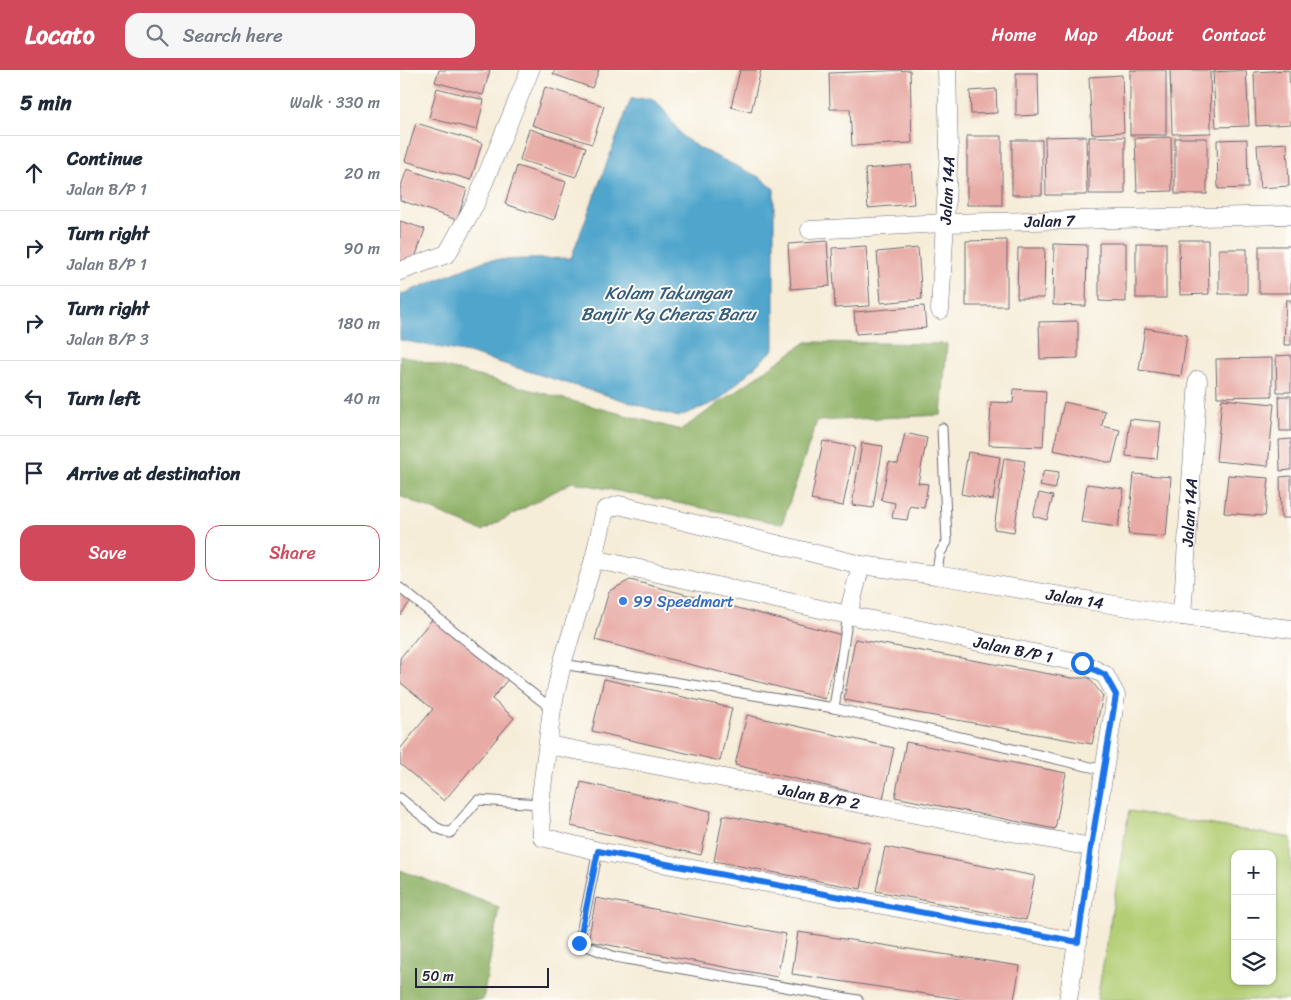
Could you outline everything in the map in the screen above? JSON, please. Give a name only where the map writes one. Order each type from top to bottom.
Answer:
[{"type":"street","points":[[400,271],[447,254],[475,204],[530,70]]},
{"type":"street","name":"Jalan 14A","points":[[940,310],[949,150],[947,70]]},
{"type":"street","name":"Jalan 7","points":[[810,230],[944,223],[1291,215]]},
{"type":"street","name":"Jalan 14A","points":[[1182,616],[1198,380]]},
{"type":"street","name":"Jalan 14","points":[[594,559],[605,510],[619,505],[861,565],[936,575],[1182,616],[1291,629]]},
{"type":"street","points":[[594,559],[562,664],[552,709],[540,804],[542,837],[598,851],[1078,942]]},
{"type":"street","name":"Jalan B/P 1","points":[[594,559],[848,615],[1082,663],[1105,675],[1116,695],[1068,1000]]},
{"type":"street","points":[[848,615],[861,565]]},
{"type":"street","name":"Jalan B/P 2","points":[[548,745],[1091,847]]},
{"type":"lane","points":[[936,575],[940,553],[947,542],[942,428]]},
{"type":"lane","points":[[400,588],[552,709]]},
{"type":"lane","points":[[834,708],[848,615]]},
{"type":"lane","points":[[562,664],[834,708],[1104,770]]},
{"type":"lane","points":[[400,798],[437,828],[450,833],[478,800],[540,804]]},
{"type":"lane","points":[[598,851],[579,943],[615,957],[858,1000]]},
{"type":"green space","points":[[806,342],[947,344],[941,415],[817,421],[782,524],[572,482],[482,531],[400,496],[400,355],[681,430]]},
{"type":"green space","points":[[1129,811],[1291,838],[1291,1000],[1097,1000]]},
{"type":"green space","points":[[400,870],[499,907],[483,1000],[400,1000]]},
{"type":"water","name":"Kolam Takungan Banjir Kg Cheras Baru","points":[[651,98],[660,105],[683,137],[701,149],[761,178],[774,189],[774,349],[718,401],[678,417],[468,353],[400,340],[400,295],[486,260],[571,258],[631,99]]},
{"type":"building","points":[[439,70],[490,70],[483,95],[435,82]]},
{"type":"building","points":[[555,70],[599,70],[592,88],[553,74]]},
{"type":"building","points":[[740,70],[761,70],[751,112],[731,107]]},
{"type":"building","points":[[910,70],[912,143],[852,146],[850,109],[830,109],[829,73]]},
{"type":"building","points":[[1130,70],[1166,70],[1166,135],[1130,135]]},
{"type":"building","points":[[1170,70],[1210,70],[1211,133],[1172,134]]},
{"type":"building","points":[[1246,70],[1249,126],[1216,127],[1213,72]]},
{"type":"building","points":[[1289,70],[1291,124],[1256,126],[1254,72]]},
{"type":"building","points":[[1016,73],[1038,73],[1039,115],[1016,116]]},
{"type":"building","points":[[1122,75],[1124,132],[1092,134],[1089,77]]},
{"type":"building","points":[[545,87],[604,106],[592,144],[532,125]]},
{"type":"building","points":[[437,88],[484,100],[477,130],[429,118]]},
{"type":"building","points":[[996,89],[997,113],[971,114],[970,91]]},
{"type":"building","points":[[416,123],[482,143],[471,180],[405,161]]},
{"type":"building","points":[[529,129],[586,147],[576,177],[520,160]]},
{"type":"building","points":[[967,136],[1002,136],[1002,205],[967,205]]},
{"type":"building","points":[[1086,136],[1087,195],[1046,195],[1045,137]]},
{"type":"building","points":[[1089,137],[1125,137],[1125,194],[1089,194]]},
{"type":"building","points":[[1171,137],[1172,191],[1137,192],[1135,138]]},
{"type":"building","points":[[1175,138],[1207,138],[1207,194],[1175,194]]},
{"type":"building","points":[[1247,139],[1248,188],[1218,189],[1217,140]]},
{"type":"building","points":[[1012,140],[1042,140],[1042,195],[1012,195]]},
{"type":"building","points":[[1287,143],[1289,186],[1260,188],[1257,145]]},
{"type":"building","points":[[911,165],[914,204],[868,208],[865,169]]},
{"type":"building","points":[[517,166],[566,182],[554,220],[505,204]]},
{"type":"building","points":[[407,169],[467,189],[457,220],[400,200],[400,189]]},
{"type":"building","points":[[400,221],[425,229],[413,264],[400,260]]},
{"type":"building","points":[[1007,240],[1007,306],[966,306],[966,241]]},
{"type":"building","points":[[1179,240],[1208,240],[1209,294],[1180,295]]},
{"type":"building","points":[[827,241],[830,286],[791,289],[788,244]]},
{"type":"building","points":[[1099,243],[1126,243],[1126,302],[1099,301]]},
{"type":"building","points":[[1136,243],[1166,243],[1166,298],[1136,298]]},
{"type":"building","points":[[1054,244],[1087,245],[1086,306],[1053,305]]},
{"type":"building","points":[[866,246],[870,306],[835,308],[832,248]]},
{"type":"building","points":[[1259,246],[1291,246],[1291,293],[1259,293]]},
{"type":"building","points":[[918,248],[922,299],[881,303],[877,252]]},
{"type":"building","points":[[1018,248],[1045,248],[1044,298],[1017,298]]},
{"type":"building","points":[[1219,249],[1247,249],[1247,294],[1219,294]]},
{"type":"building","points":[[1286,300],[1291,300],[1291,345],[1284,345]]},
{"type":"building","points":[[924,306],[926,328],[856,334],[854,312]]},
{"type":"building","points":[[1078,321],[1078,358],[1040,359],[1039,322]]},
{"type":"building","points":[[1145,328],[1187,335],[1181,376],[1139,370]]},
{"type":"building","points":[[1291,355],[1291,392],[1277,392],[1276,356]]},
{"type":"building","points":[[1272,358],[1272,396],[1217,397],[1216,359]]},
{"type":"building","points":[[1014,389],[1046,391],[1043,447],[989,445],[991,402],[1013,403]]},
{"type":"building","points":[[1279,396],[1291,396],[1291,431],[1280,431]]},
{"type":"building","points":[[1222,399],[1274,404],[1268,466],[1216,461]]},
{"type":"building","points":[[1064,402],[1105,411],[1102,426],[1120,430],[1112,463],[1053,450]]},
{"type":"building","points":[[1130,419],[1161,422],[1157,459],[1126,456]]},
{"type":"building","points":[[905,433],[927,438],[918,483],[928,484],[924,508],[910,506],[907,520],[892,518],[895,503],[881,500],[889,462],[898,464]]},
{"type":"building","points":[[1291,439],[1291,470],[1280,471],[1279,440]]},
{"type":"building","points":[[823,441],[855,447],[843,506],[811,500]]},
{"type":"building","points":[[862,443],[883,446],[873,508],[852,505]]},
{"type":"building","points":[[968,452],[1000,457],[993,500],[961,494]]},
{"type":"building","points":[[1004,458],[1025,461],[1014,532],[994,529]]},
{"type":"building","points":[[1044,470],[1059,472],[1055,489],[1040,486]]},
{"type":"building","points":[[1134,474],[1171,477],[1166,537],[1128,534]]},
{"type":"building","points":[[1228,475],[1269,478],[1265,516],[1224,513]]},
{"type":"building","points":[[1291,476],[1291,518],[1281,518],[1280,477]]},
{"type":"building","points":[[1087,484],[1124,489],[1118,527],[1081,522]]},
{"type":"building","points":[[1039,493],[1053,496],[1047,520],[1033,516]]},
{"type":"building","points":[[630,580],[842,635],[825,699],[595,640],[609,591]]},
{"type":"building","points":[[400,593],[411,601],[400,615]]},
{"type":"building","points":[[434,617],[508,679],[492,699],[514,718],[444,801],[400,764],[400,749],[433,709],[400,682],[400,658]]},
{"type":"building","points":[[855,639],[1072,678],[1089,678],[1103,696],[1092,744],[844,700]]},
{"type":"building","points":[[604,679],[732,708],[720,761],[592,731]]},
{"type":"building","points":[[747,715],[894,748],[883,799],[735,765]]},
{"type":"building","points":[[906,742],[1066,773],[1055,829],[895,797]]},
{"type":"building","points":[[581,782],[711,811],[701,855],[571,826]]},
{"type":"building","points":[[723,815],[870,843],[861,889],[714,861]]},
{"type":"building","points":[[885,847],[1035,876],[1026,920],[876,891]]},
{"type":"building","points":[[596,898],[786,934],[777,977],[588,941]]},
{"type":"building","points":[[798,932],[1020,966],[1014,1000],[966,1000],[792,974]]},
{"type":"place","name":"99 Speedmart","points":[[623,601]]},
{"type":"route","points":[[579,943],[598,851],[1078,942],[1091,847],[1116,695],[1105,675],[1082,663]]}]
